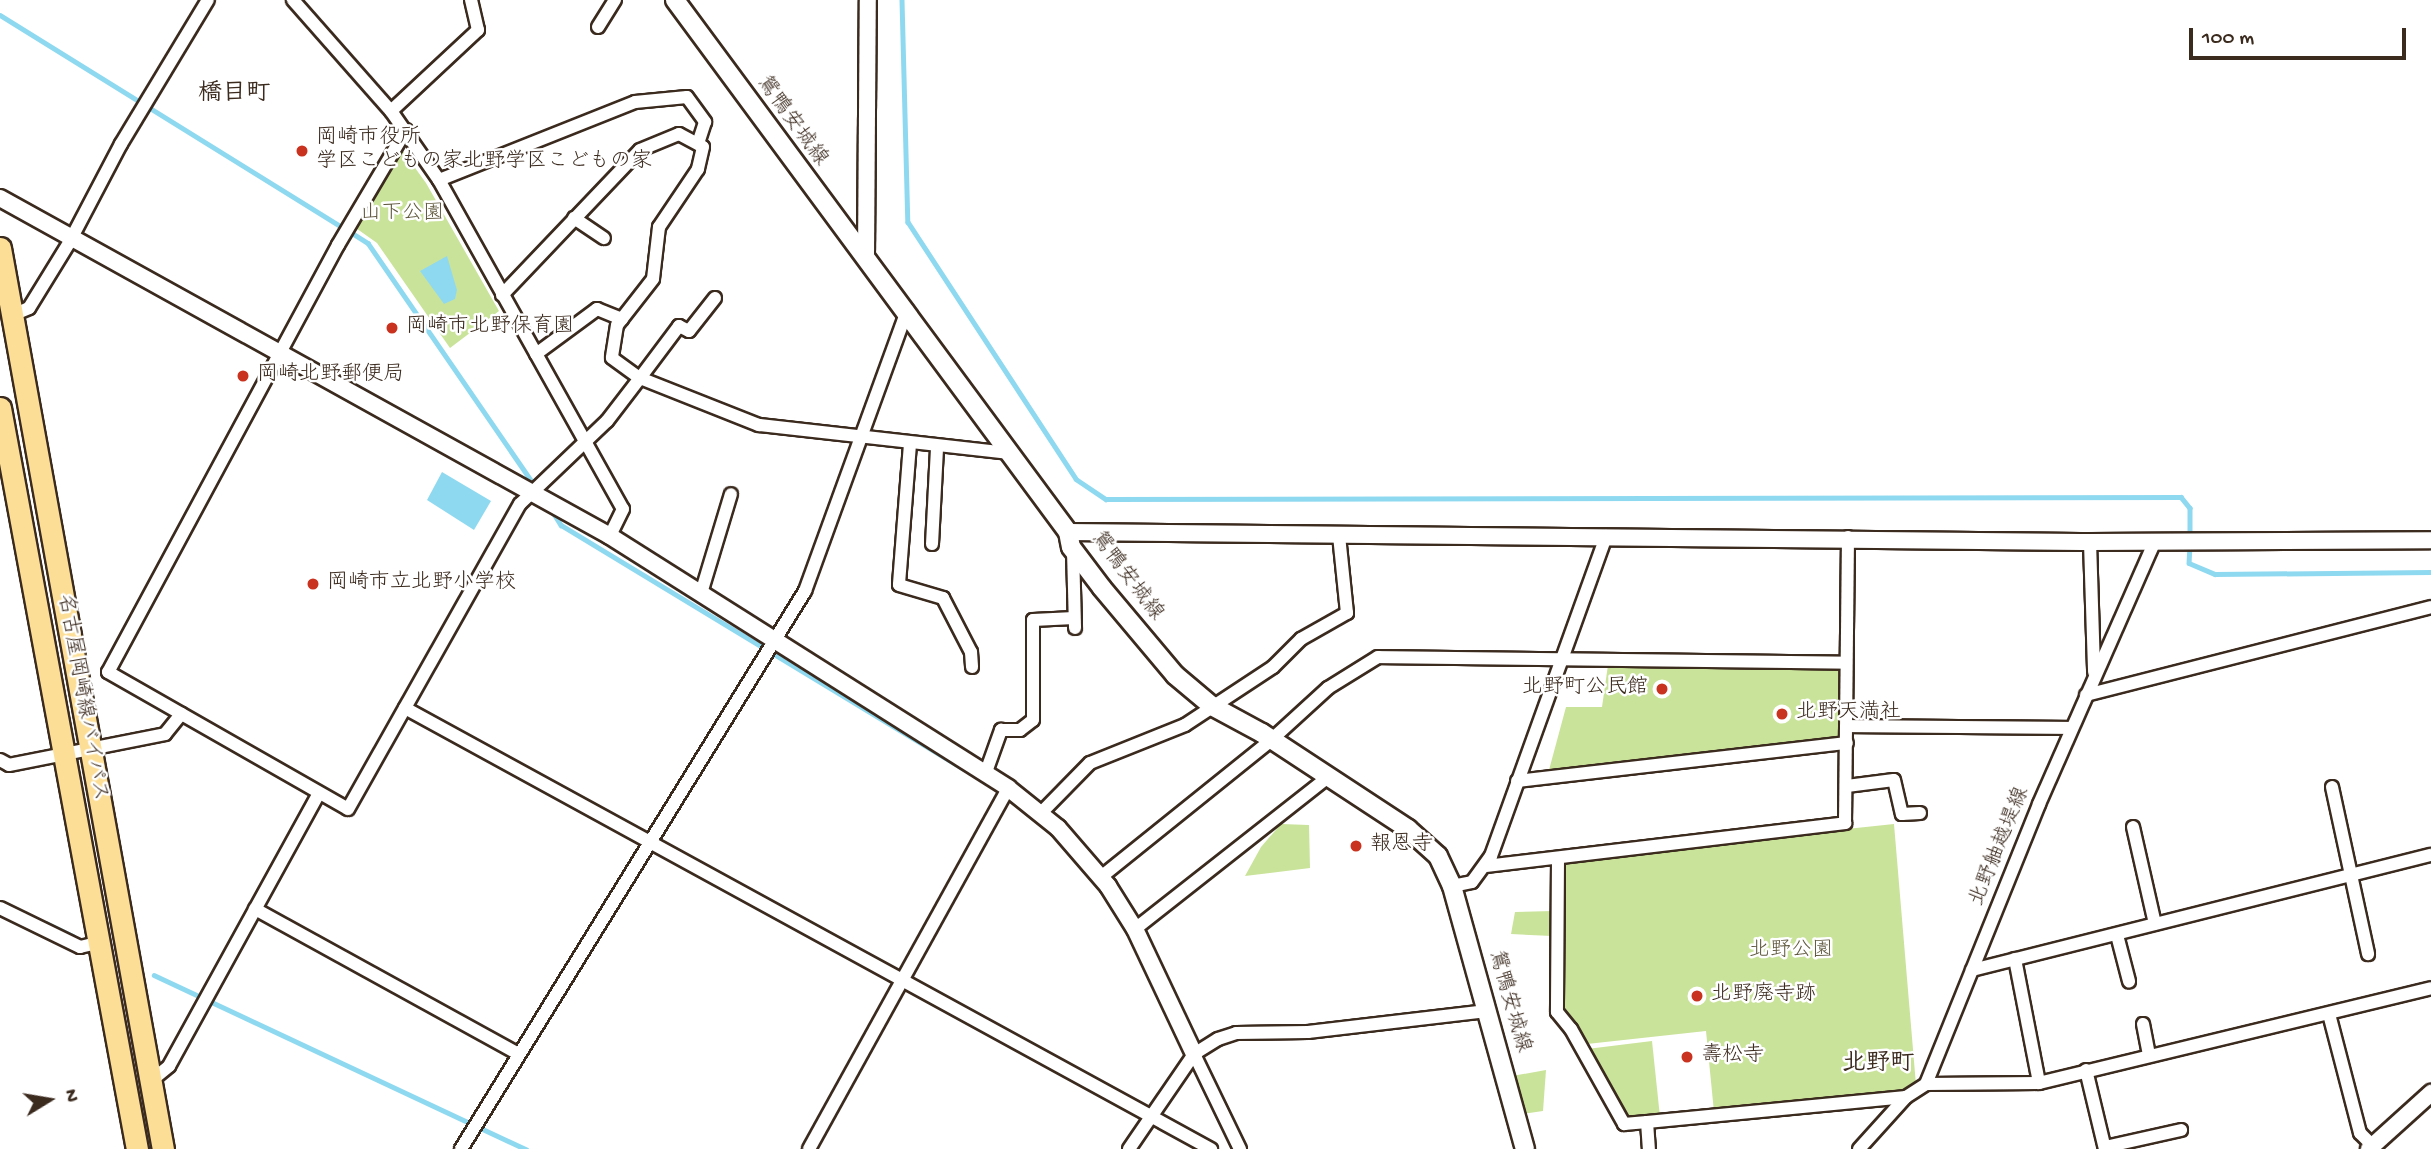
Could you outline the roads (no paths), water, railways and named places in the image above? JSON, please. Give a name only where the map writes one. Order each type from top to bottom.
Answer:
[{"type":"main road","name":"鴛鴨安城線","points":[[675,0],[907,310],[1070,541],[1175,675],[1212,706],[1408,829],[1438,856],[1452,886],[1525,1149]]},
{"type":"main road","name":"名古屋岡崎線バイパス","points":[[0,247],[15,314],[90,750],[163,1149]]},
{"type":"main road","name":"名古屋岡崎線バイパス","points":[[0,408],[5,472],[64,755],[137,1149]]},
{"type":"street","points":[[15,314],[29,308],[121,145],[208,0]]},
{"type":"street","points":[[293,0],[391,111],[439,180],[622,509],[610,536]]},
{"type":"street","points":[[391,111],[478,30],[471,0]]},
{"type":"street","points":[[598,27],[615,0]]},
{"type":"street","points":[[866,257],[868,0]]},
{"type":"street","points":[[439,180],[635,102],[687,97],[705,122],[698,144]]},
{"type":"street","points":[[406,131],[338,245],[283,353],[108,672],[348,809],[496,545],[532,491],[583,440],[607,421],[679,326],[689,331],[715,298]]},
{"type":"street","points":[[502,295],[640,150],[680,134],[703,147],[698,169],[659,227],[653,279],[622,319],[612,358],[640,378],[760,425],[937,447],[1010,453]]},
{"type":"street","points":[[0,198],[532,491],[702,590],[775,640],[986,772],[1041,813],[1101,877],[1135,929],[1240,1149]]},
{"type":"street","points":[[574,218],[604,238]]},
{"type":"street","points":[[536,354],[597,309],[622,319]]},
{"type":"street","points":[[461,1149],[805,591],[859,436],[907,310]]},
{"type":"street","points":[[911,444],[898,585],[943,598],[971,652],[972,667]]},
{"type":"street","points":[[932,544],[937,447]]},
{"type":"street","points":[[702,590],[731,494]]},
{"type":"street","points":[[986,772],[1001,730],[1020,730],[1033,720],[1033,620],[1074,623],[1070,541],[1339,535],[1848,537],[2090,542],[2431,540]]},
{"type":"street","points":[[1041,813],[1090,763],[1185,725],[1273,667],[1301,639],[1347,613],[1339,535]]},
{"type":"street","points":[[1452,886],[1472,882],[1486,866],[1606,536]]},
{"type":"street","points":[[1486,866],[1558,860],[1845,823],[1848,537]]},
{"type":"street","name":"北野舳越堤線","points":[[1926,1084],[2071,728],[2155,541]]},
{"type":"street","points":[[2090,542],[2094,677]]},
{"type":"street","points":[[2086,695],[2431,607]]},
{"type":"street","points":[[1101,877],[1270,741],[1328,688],[1378,657],[1846,663]]},
{"type":"street","points":[[405,708],[649,844],[1211,1149]]},
{"type":"street","points":[[0,760],[9,765],[165,734],[181,714]]},
{"type":"street","points":[[1847,726],[2071,728]]},
{"type":"street","points":[[1517,781],[1847,743]]},
{"type":"street","points":[[1135,929],[1327,778]]},
{"type":"street","points":[[1847,786],[1894,780],[1902,814],[1920,813]]},
{"type":"street","points":[[809,1149],[904,982],[1008,788]]},
{"type":"street","points":[[2332,788],[2368,954]]},
{"type":"street","points":[[152,1080],[169,1066],[319,793]]},
{"type":"street","points":[[2133,827],[2155,924]]},
{"type":"street","points":[[1972,970],[2431,855]]},
{"type":"street","points":[[1558,860],[1557,1012],[1571,1029],[1624,1124],[1906,1097]]},
{"type":"street","points":[[0,908],[80,947],[98,943]]},
{"type":"street","points":[[255,909],[519,1054]]},
{"type":"street","points":[[2117,935],[2129,982]]},
{"type":"street","points":[[2015,960],[2039,1083]]},
{"type":"street","points":[[1859,1149],[1906,1097],[1926,1084],[2039,1083],[2431,988]]},
{"type":"street","points":[[1129,1149],[1194,1054],[1236,1033],[1308,1032],[1486,1011]]},
{"type":"street","points":[[2329,1014],[2360,1133],[2371,1147],[2427,1102]]},
{"type":"street","points":[[2143,1024],[2149,1055]]},
{"type":"street","points":[[2086,1070],[2105,1148],[2181,1130]]},
{"type":"street","points":[[1647,1122],[1649,1149]]},
{"type":"water","points":[[447,256],[457,290],[455,299],[444,304],[420,271]]},
{"type":"water","points":[[442,472],[491,501],[474,530],[427,500]]},
{"type":"waterway","points":[[902,0],[908,222],[1076,479],[1106,499],[2181,497],[2190,508],[2190,536]]},
{"type":"waterway","points":[[0,15],[343,228]]},
{"type":"waterway","points":[[352,233],[368,243],[536,487]]},
{"type":"waterway","points":[[551,509],[561,525],[963,768]]},
{"type":"waterway","points":[[2190,545],[2189,563],[2215,574],[2431,572]]},
{"type":"waterway","points":[[46,923],[73,936]]},
{"type":"waterway","points":[[154,975],[526,1149]]},
{"type":"place","name":"岡崎市役所 学区こどもの家北野学区こどもの家","points":[[302,151]]},
{"type":"place","name":"岡崎市北野保育園","points":[[392,328]]},
{"type":"place","name":"岡崎北野郵便局","points":[[243,376]]},
{"type":"place","name":"岡崎市立北野小学校","points":[[313,584]]},
{"type":"place","name":"北野町公民館","points":[[1662,689]]},
{"type":"place","name":"北野天満社","points":[[1782,714]]},
{"type":"place","name":"報恩寺","points":[[1356,846]]},
{"type":"place","name":"北野廃寺跡","points":[[1697,996]]},
{"type":"place","name":"壽松寺","points":[[1687,1057]]},
{"type":"district","name":"橋目町","points":[[234,95]]},
{"type":"district","name":"北野町","points":[[1878,1065]]},
{"type":"park label","name":"山下公園","points":[[402,215]]},
{"type":"park label","name":"北野公園","points":[[1791,952]]}]
